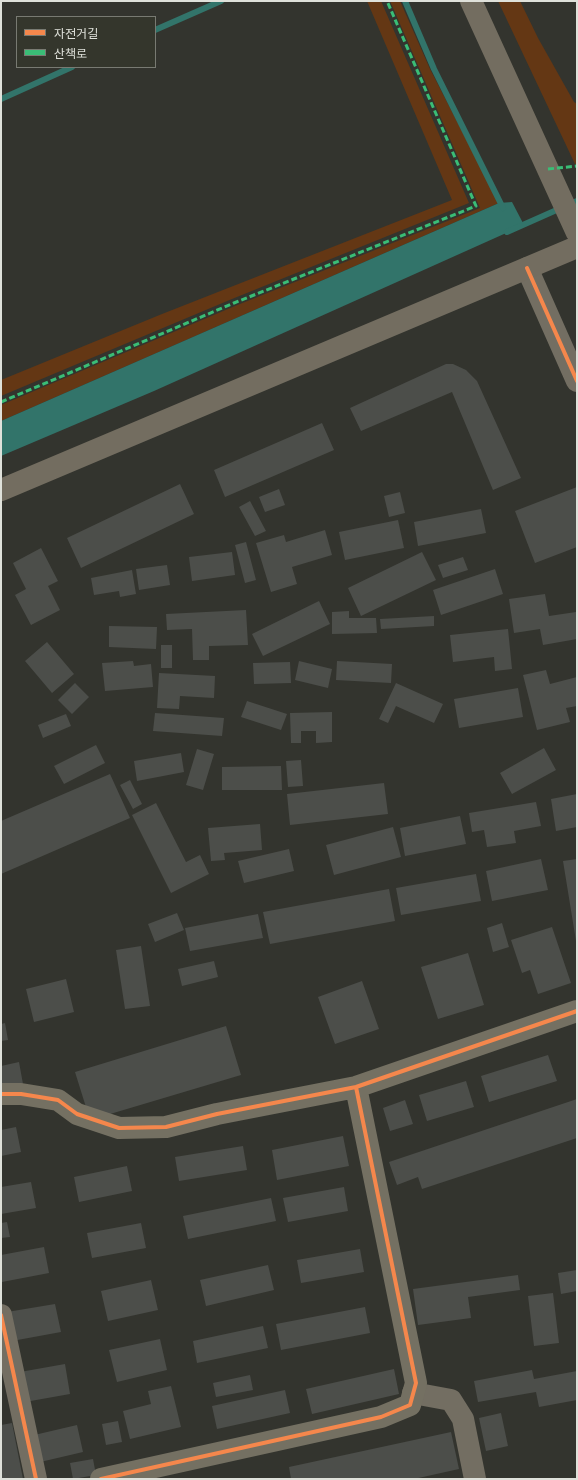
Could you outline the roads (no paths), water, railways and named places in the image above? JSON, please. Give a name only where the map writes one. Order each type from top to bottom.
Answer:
[{"type":"main road","points":[[1,490],[527,268],[576,236],[548,169],[471,1]]},
{"type":"street","points":[[527,268],[577,381]]},
{"type":"street","points":[[1,1094],[21,1094],[58,1100],[77,1114],[119,1128],[166,1127],[217,1114],[356,1087],[577,1011]]},
{"type":"street","points":[[101,1479],[381,1417],[410,1405],[416,1383],[356,1087]]},
{"type":"street","points":[[1,1315],[36,1479]]},
{"type":"street","points":[[413,1393],[451,1400],[462,1419],[475,1479]]},
{"type":"water","points":[[512,202],[524,225],[154,391],[1,456],[1,421],[499,203]]},
{"type":"waterway","points":[[156,30],[221,1]]},
{"type":"waterway","points":[[405,1],[434,69],[503,208]]},
{"type":"waterway","points":[[1,99],[70,68]]},
{"type":"waterway","points":[[507,232],[577,201]]}]
